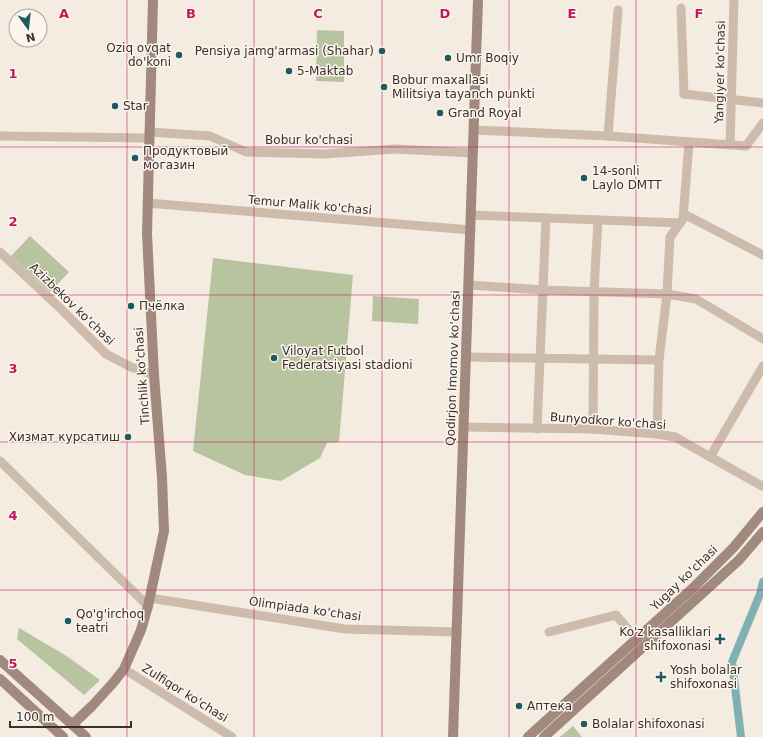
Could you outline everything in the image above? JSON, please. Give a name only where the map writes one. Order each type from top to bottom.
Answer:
[{"type":"street","name":"Tinchlik ko'chasi","points":[[73,724],[92,706],[124,669],[141,630],[149,602],[164,531],[162,478],[154,375],[146,234],[153,0]]},
{"type":"street","name":"Qodirjon Imomov ko'chasi","points":[[454,737],[478,0]]},
{"type":"street","name":"Yangiyer ko'chasi","points":[[730,145],[734,0]]},
{"type":"street","points":[[681,8],[684,94],[763,103]]},
{"type":"street","points":[[608,136],[618,10]]},
{"type":"street","points":[[474,130],[608,136],[746,146],[763,123]]},
{"type":"street","points":[[0,136],[148,135]]},
{"type":"street","name":"Bobur ko'chasi","points":[[148,135],[210,136],[246,152],[325,154],[396,149],[474,153]]},
{"type":"street","points":[[657,434],[659,360],[667,294],[670,237],[683,219],[684,214],[689,142]]},
{"type":"street","name":"Temur Malik ko'chasi","points":[[147,204],[471,230]]},
{"type":"street","points":[[684,214],[763,255]]},
{"type":"street","points":[[472,215],[680,223]]},
{"type":"street","points":[[537,429],[546,218]]},
{"type":"street","points":[[593,429],[594,292],[598,220]]},
{"type":"street","name":"Azizbekov ko'chasi","points":[[0,252],[60,308],[106,354],[131,367],[154,375]]},
{"type":"street","points":[[469,285],[544,290],[667,294],[696,299],[763,339]]},
{"type":"street","points":[[466,357],[659,360]]},
{"type":"street","points":[[710,457],[763,366]]},
{"type":"street","name":"Bunyodkor ko'chasi","points":[[464,427],[593,429],[657,434],[675,437],[763,485]]},
{"type":"street","points":[[0,461],[75,535],[149,602]]},
{"type":"street","name":"Yugay ko'chasi","points":[[528,737],[689,593],[734,547],[763,512]]},
{"type":"street","name":"Yugay ko'chasi","points":[[544,737],[739,560],[763,532]]},
{"type":"street","name":"Olimpiada ko'chasi","points":[[149,602],[345,628],[457,632]]},
{"type":"street","points":[[549,632],[616,615],[637,640]]},
{"type":"street","points":[[0,660],[86,737]]},
{"type":"street","name":"Zulfiqor ko'chasi","points":[[124,669],[232,737]]},
{"type":"street","points":[[0,692],[1,680]]},
{"type":"street","points":[[1,680],[63,737]]},
{"type":"green space","points":[[317,30],[344,31],[344,82],[316,81]]},
{"type":"green space","points":[[30,236],[69,272],[50,292],[11,256]]},
{"type":"green space","name":"Viloyat Futbol Federatsiyasi stadioni","points":[[213,258],[353,275],[339,442],[327,443],[320,458],[281,481],[245,475],[193,451]]},
{"type":"green space","points":[[373,296],[419,299],[418,324],[372,321]]},
{"type":"green space","points":[[19,628],[65,655],[100,680],[84,695],[17,639]]},
{"type":"green space","points":[[573,726],[582,737],[560,737]]},
{"type":"waterway","points":[[741,737],[732,662],[760,594],[763,582]]},
{"type":"place","name":"Pensiya jamg'armasi (Shahar)","points":[[382,51]]},
{"type":"place","name":"Oziq ovqat do'koni","points":[[179,55]]},
{"type":"place","name":"Umr Boqiy","points":[[448,58]]},
{"type":"place","name":"5-Maktab","points":[[289,71]]},
{"type":"place","name":"Bobur maxallasi Militsiya tayanch punkti","points":[[384,87]]},
{"type":"place","name":"Star","points":[[115,106]]},
{"type":"place","name":"Grand Royal","points":[[440,113]]},
{"type":"place","name":"Продуктовый могазин","points":[[135,158]]},
{"type":"place","name":"14-sonli Laylo DMTT","points":[[584,178]]},
{"type":"place","name":"Пчёлка","points":[[131,306]]},
{"type":"place","name":"Viloyat Futbol Federatsiyasi stadioni","points":[[274,358]]},
{"type":"place","name":"Хизмат курсатиш","points":[[128,437]]},
{"type":"place","name":"Qo'g'irchoq teatri","points":[[68,621]]},
{"type":"place","name":"Ko'z kasalliklari shifoxonasi","points":[[720,639]]},
{"type":"place","name":"Yosh bolalar shifoxonasi","points":[[661,677]]},
{"type":"place","name":"Аптека","points":[[519,706]]},
{"type":"place","name":"Bolalar shifoxonasi","points":[[584,724]]}]
